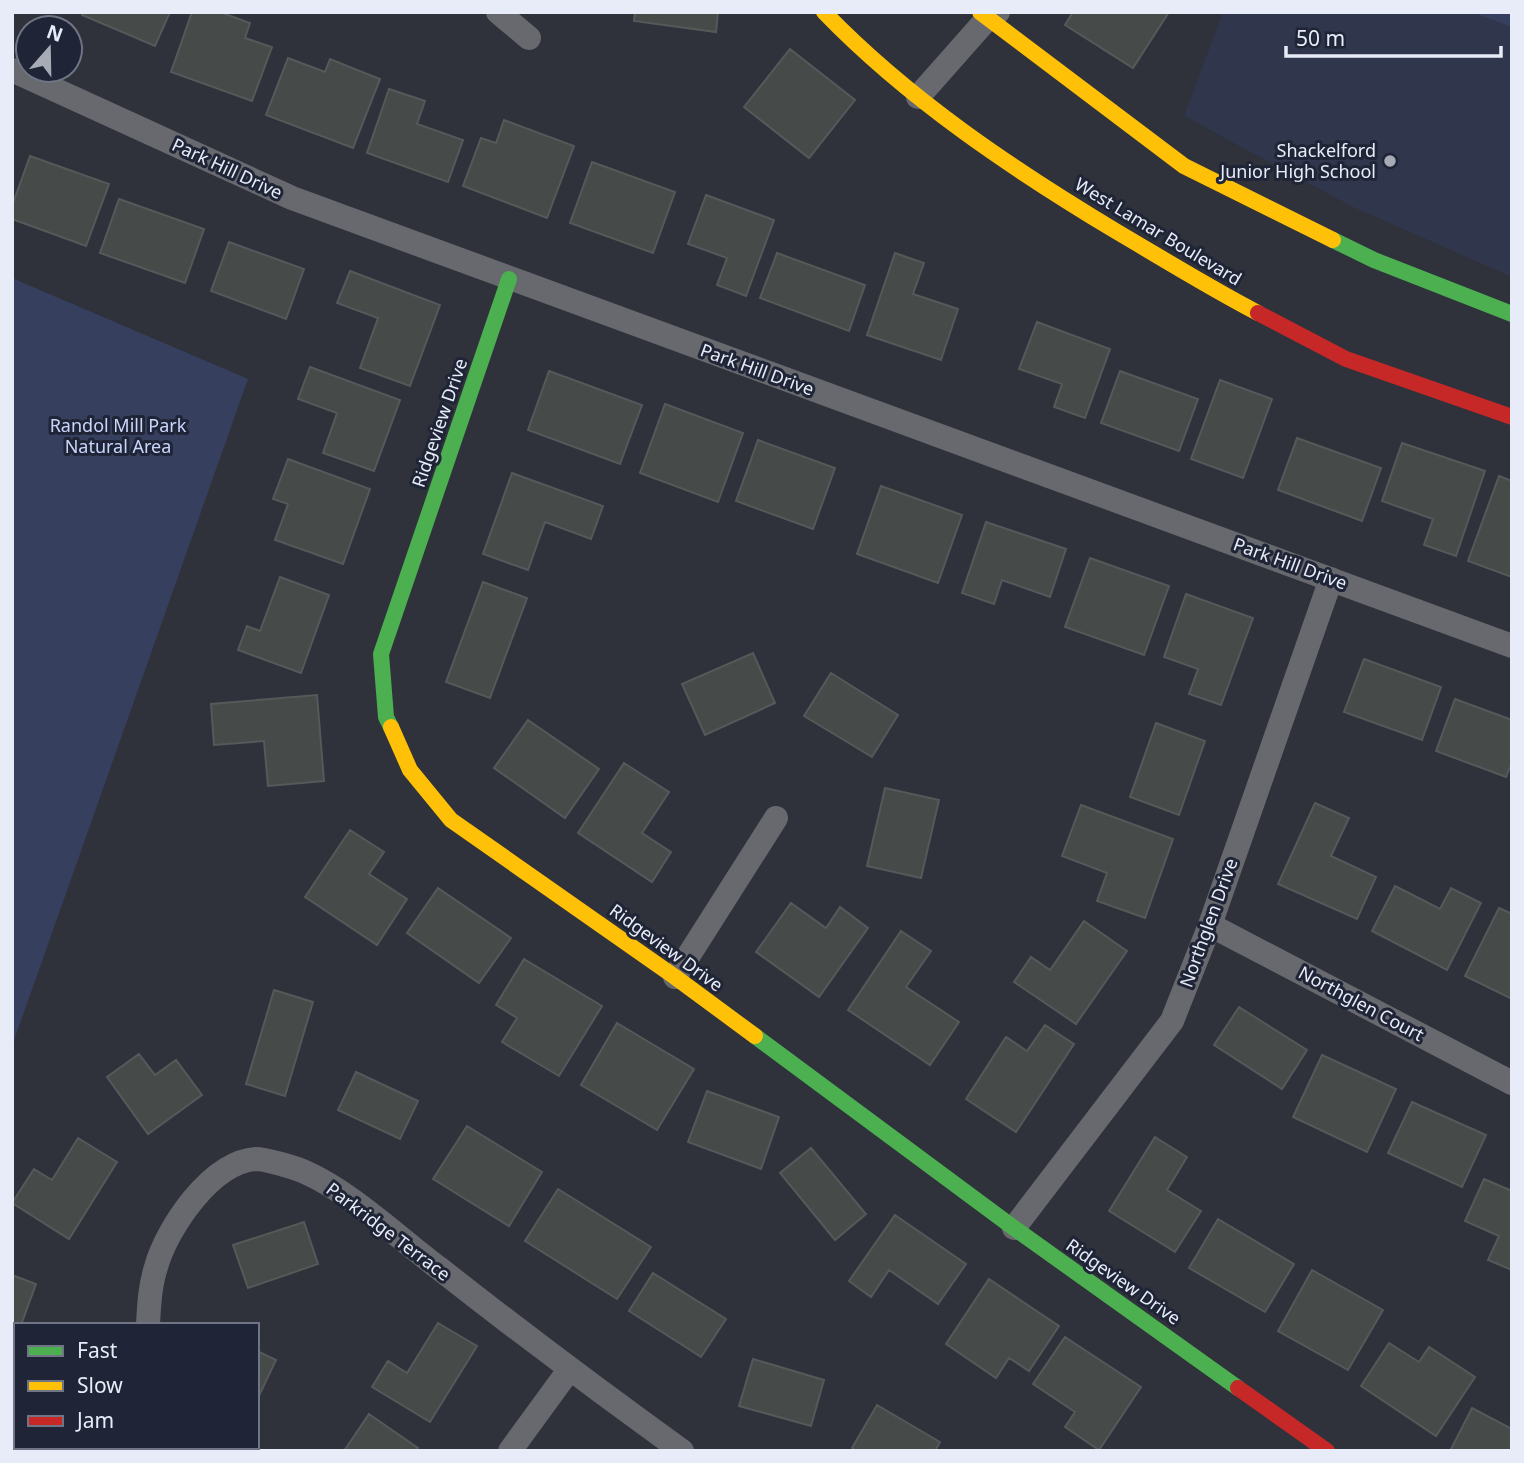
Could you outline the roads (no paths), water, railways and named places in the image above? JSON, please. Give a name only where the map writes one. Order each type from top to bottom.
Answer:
[{"type":"street","points":[[498,12],[530,38]]},
{"type":"street","name":"West Lamar Boulevard","points":[[824,12],[849,38],[918,97],[1043,187],[1218,292],[1346,359],[1512,417]]},
{"type":"street","points":[[918,97],[989,14],[1184,166],[1374,260],[1512,314]]},
{"type":"street","name":"Park Hill Drive","points":[[12,70],[292,198],[1512,646]]},
{"type":"street","name":"Ridgeview Drive","points":[[509,279],[381,654],[386,717],[410,770],[451,820],[674,977],[1014,1228],[1327,1451]]},
{"type":"street","name":"Northglen Drive","points":[[1014,1228],[1172,1021],[1210,925],[1331,579]]},
{"type":"street","points":[[674,977],[776,818]]},
{"type":"street","name":"Northglen Court","points":[[1210,925],[1512,1083]]},
{"type":"street","name":"Parkridge Terrace","points":[[148,1323],[156,1265],[177,1220],[215,1176],[238,1163],[257,1159],[306,1172],[347,1197],[569,1370],[682,1451]]},
{"type":"street","points":[[510,1451],[569,1370]]},
{"type":"place","name":"Shackelford Junior High School","points":[[1390,161]]},
{"type":"park label","name":"Randol Mill Park Natural Area","points":[[118,436]]}]
